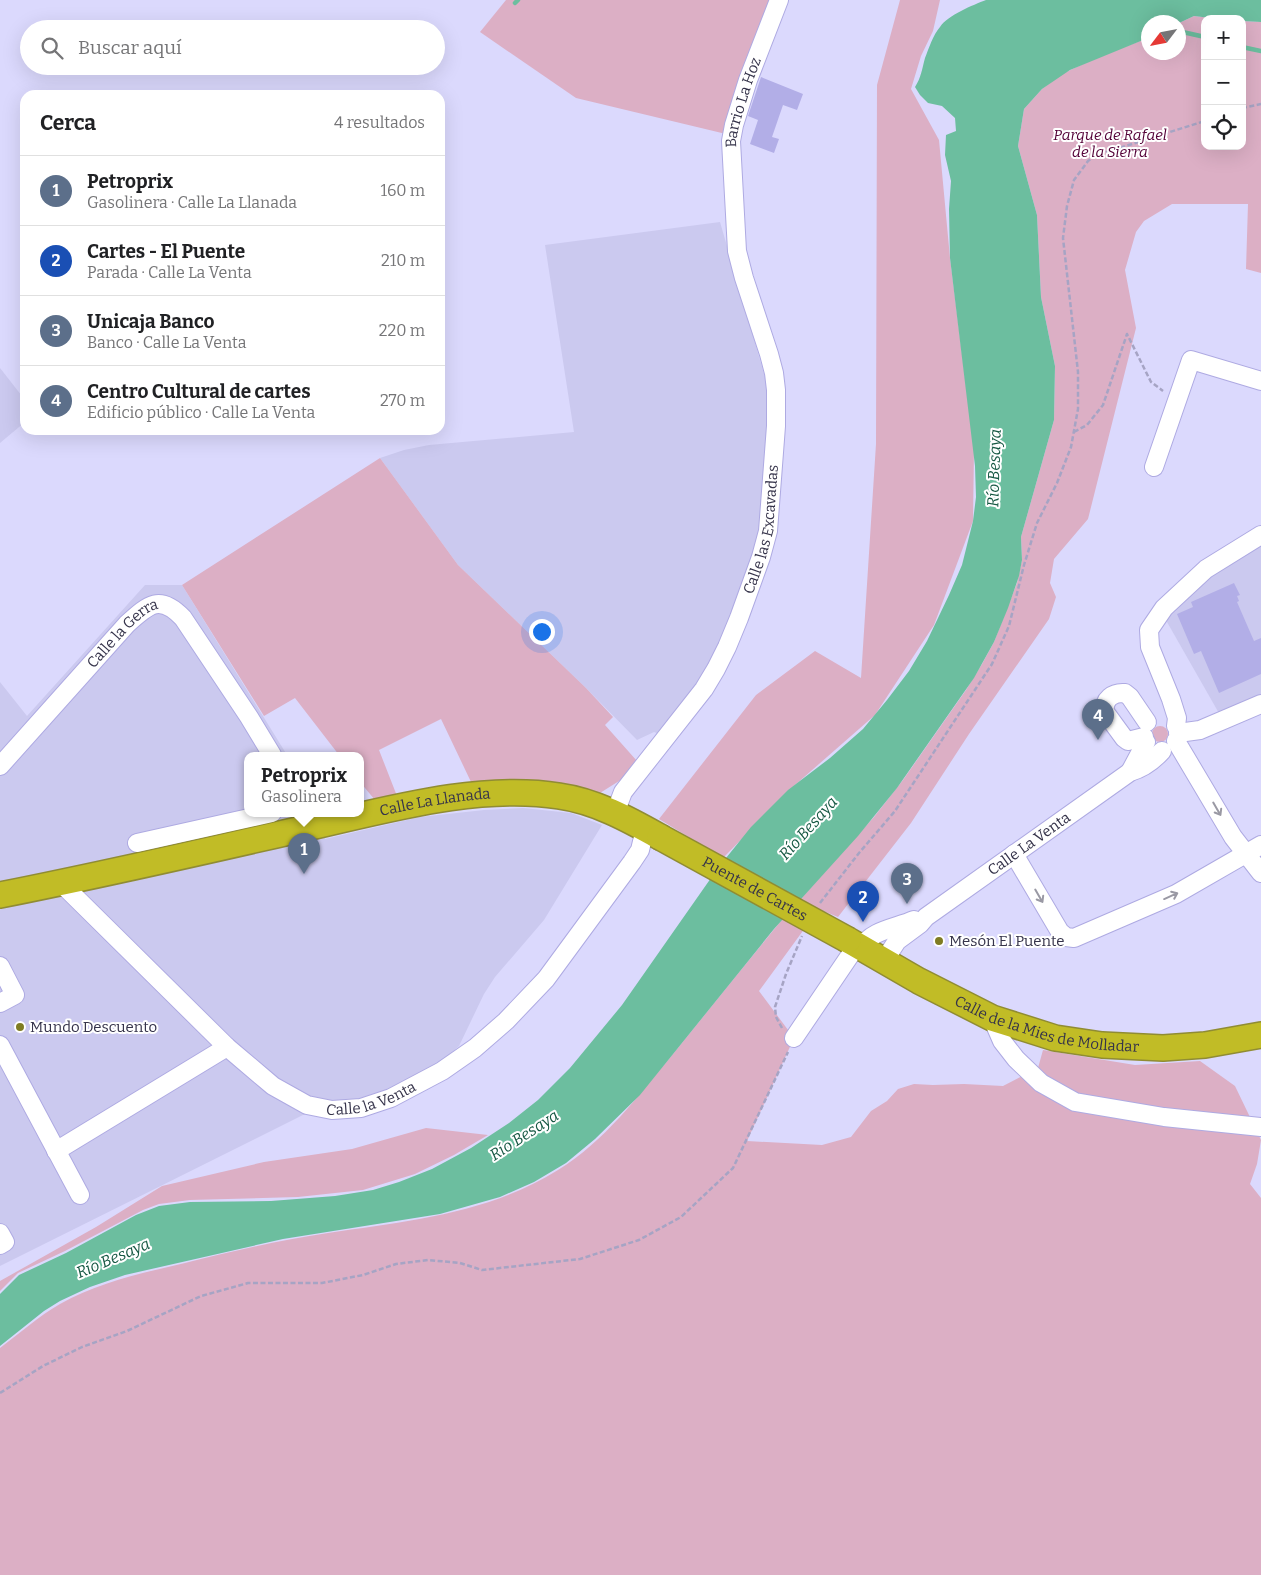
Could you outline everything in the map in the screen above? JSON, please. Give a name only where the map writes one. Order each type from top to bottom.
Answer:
[{"type":"highway","name":"Calle La Llanada","points":[[364,812],[465,796],[525,793],[561,796],[577,800],[615,813],[652,833]]},
{"type":"highway","name":"Calle La Llanada","points":[[0,895],[61,883],[309,820],[330,817]]},
{"type":"highway","name":"Puente de Cartes","points":[[652,833],[855,944]]},
{"type":"highway","name":"Calle de la Mies de Molladar","points":[[855,944],[992,1018],[1054,1038],[1139,1048],[1195,1046],[1261,1035]]},
{"type":"street","name":"Barrio La Hoz","points":[[734,210],[731,142],[734,125],[754,62],[779,0]]},
{"type":"street","name":"Calle las Excavadas","points":[[615,813],[623,792],[704,689],[716,669],[739,618],[767,536],[770,520],[776,426],[776,390],[769,354],[740,264],[734,210]]},
{"type":"street","points":[[1154,467],[1191,360],[1261,381]]},
{"type":"street","name":"Calle La Venta","points":[[884,961],[897,941],[920,924],[926,917],[1130,772],[1161,734],[1171,699],[1150,647],[1148,633],[1150,627],[1164,608],[1206,569],[1261,535]]},
{"type":"street","name":"Calle la Gerra","points":[[0,766],[127,624],[148,607],[166,604],[183,618],[270,752]]},
{"type":"street","points":[[1161,734],[1200,730],[1261,704]]},
{"type":"street","points":[[1161,734],[1192,767],[1233,837],[1261,872]]},
{"type":"street","points":[[137,843],[254,817]]},
{"type":"street","name":"Calle la Venta","points":[[61,883],[227,1047],[273,1086],[307,1105],[332,1110],[361,1108],[391,1098],[442,1071],[475,1048],[506,1021],[546,979],[652,833]]},
{"type":"street","points":[[1014,854],[1056,926],[1064,935],[1072,938],[1081,936],[1176,894],[1261,846]]},
{"type":"street","name":"Calle La Venta","points":[[794,1038],[855,944],[875,934],[926,917]]},
{"type":"street","points":[[0,966],[15,995],[0,1003]]},
{"type":"street","points":[[992,1018],[1002,1040],[1016,1059],[1041,1083],[1075,1102],[1087,1106],[1128,1110],[1164,1117],[1261,1127]]},
{"type":"street","points":[[0,1045],[80,1194]]},
{"type":"street","points":[[56,1151],[227,1047]]},
{"type":"street","points":[[0,1233],[5,1242],[0,1245]]},
{"type":"path","points":[[1246,107],[1261,104]]},
{"type":"path","points":[[816,909],[842,874],[895,811],[992,664],[1009,626],[1024,565],[1037,523],[1072,447],[1078,408],[1078,372],[1063,238],[1067,206],[1074,180],[1088,161],[1097,155],[1201,122]]},
{"type":"path","points":[[1074,432],[1087,425],[1103,406],[1127,334],[1151,382],[1176,401]]},
{"type":"path","points":[[0,1392],[42,1366],[82,1347],[127,1332],[201,1296],[248,1283],[322,1283],[363,1275],[396,1264],[428,1260],[460,1263],[482,1270],[580,1259],[639,1240],[681,1217],[733,1168],[794,1038],[779,1024],[775,1007],[805,928]]},
{"type":"shaded area","points":[[720,222],[769,391],[762,537],[722,647],[662,735],[654,732],[637,740],[586,688],[458,565],[380,458],[404,450],[429,445],[574,432],[545,245]]},
{"type":"shaded area","points":[[0,368],[20,394],[20,426],[0,443]]},
{"type":"shaded area","points":[[1261,541],[1261,697],[1220,715],[1167,622],[1168,613],[1213,569]]},
{"type":"shaded area","points":[[145,585],[182,585],[285,752],[244,752],[244,817],[321,817],[325,839],[420,817],[523,808],[571,813],[602,825],[544,920],[495,977],[484,994],[459,1046],[438,1065],[376,1097],[309,1112],[0,1266],[0,682],[27,716]]},
{"type":"green space","points":[[506,0],[773,0],[726,134],[576,98],[480,32]]},
{"type":"green space","points":[[900,0],[940,0],[933,31],[921,56],[911,89],[939,140],[950,258],[974,450],[973,521],[934,625],[875,715],[795,785],[723,858],[659,819],[756,695],[815,651],[861,678],[876,444],[877,85]]},
{"type":"green space","name":"Parque de Rafael de la Sierra","points":[[1194,16],[1201,17],[1201,150],[1246,150],[1246,21],[1261,22],[1261,273],[1246,269],[1248,204],[1172,204],[1144,221],[1136,232],[1125,270],[1136,328],[1088,519],[1054,559],[1050,583],[1056,597],[1049,619],[969,734],[911,823],[838,917],[799,901],[874,817],[903,780],[966,690],[994,642],[1017,583],[1022,560],[1021,537],[1054,420],[1055,366],[1041,297],[1037,215],[1018,146],[1024,109],[1042,89],[1062,74],[1098,57],[1141,41],[1141,60],[1186,60],[1186,20]]},
{"type":"green space","points":[[380,458],[458,565],[586,688],[613,717],[605,725],[637,761],[627,776],[600,793],[516,779],[472,784],[441,719],[379,750],[397,796],[375,800],[364,787],[364,752],[337,752],[295,698],[264,716],[182,585]]},
{"type":"green space","points":[[1160,726],[1166,728],[1168,734],[1166,740],[1160,742],[1154,740],[1152,734],[1154,728]]},
{"type":"green space","points":[[786,915],[805,928],[759,991],[794,1038],[747,1141],[822,1145],[851,1137],[871,1111],[887,1101],[898,1089],[914,1084],[1003,1086],[1038,1068],[1043,1050],[1135,1065],[1200,1061],[1235,1086],[1261,1140],[1257,1164],[1250,1184],[1261,1198],[1261,1575],[0,1575],[0,1348],[37,1319],[60,1304],[75,1296],[121,1279],[274,1242],[447,1214],[504,1197],[531,1185],[575,1158],[606,1132],[634,1102]]},
{"type":"green space","points":[[426,1128],[488,1135],[454,1155],[415,1174],[363,1190],[298,1197],[190,1200],[159,1204],[143,1210],[65,1251],[18,1273],[0,1291],[0,1281],[96,1227],[162,1186],[264,1162],[352,1149]]},
{"type":"water","name":"Río Besaya","points":[[986,0],[1261,0],[1261,22],[1246,21],[1246,15],[1201,15],[1201,17],[1194,16],[1186,20],[1186,15],[1141,15],[1141,41],[1070,70],[1042,89],[1024,109],[1018,146],[1037,215],[1041,297],[1055,366],[1054,420],[1021,537],[1022,560],[1019,576],[994,642],[974,678],[897,788],[858,836],[774,929],[640,1095],[595,1139],[566,1163],[534,1182],[500,1197],[440,1214],[283,1239],[125,1275],[90,1287],[60,1301],[44,1311],[0,1346],[0,1294],[19,1275],[66,1253],[136,1215],[159,1206],[190,1202],[271,1201],[335,1196],[373,1190],[432,1169],[471,1148],[509,1123],[538,1100],[570,1068],[622,1005],[718,868],[751,827],[788,790],[830,758],[863,729],[909,671],[927,641],[962,565],[973,521],[976,497],[975,466],[950,258],[949,209],[951,181],[945,155],[946,135],[956,131],[955,118],[942,106],[928,103],[915,87],[935,34],[949,18]]},
{"type":"building","points":[[761,77],[803,94],[797,110],[783,105],[772,137],[779,139],[774,153],[750,144],[758,120],[748,116]]},
{"type":"building","points":[[1234,583],[1240,595],[1237,596],[1239,601],[1237,602],[1254,641],[1261,638],[1261,674],[1219,693],[1201,651],[1194,654],[1177,614],[1193,607],[1191,602]]},
{"type":"waterway","points":[[515,3],[518,0]]},
{"type":"waterway","points":[[1186,33],[1201,36]]},
{"type":"waterway","points":[[1246,48],[1261,51]]},
{"type":"place","name":"Centro Cultural de cartes","points":[[1098,740]]},
{"type":"place","name":"Petroprix","points":[[304,874]]},
{"type":"place","name":"Unicaja Banco","points":[[907,904]]},
{"type":"place","name":"Cartes - El Puente","points":[[863,922]]},
{"type":"place","name":"Mesón El Puente","points":[[939,941]]},
{"type":"place","name":"Mundo Descuento","points":[[20,1027]]}]
